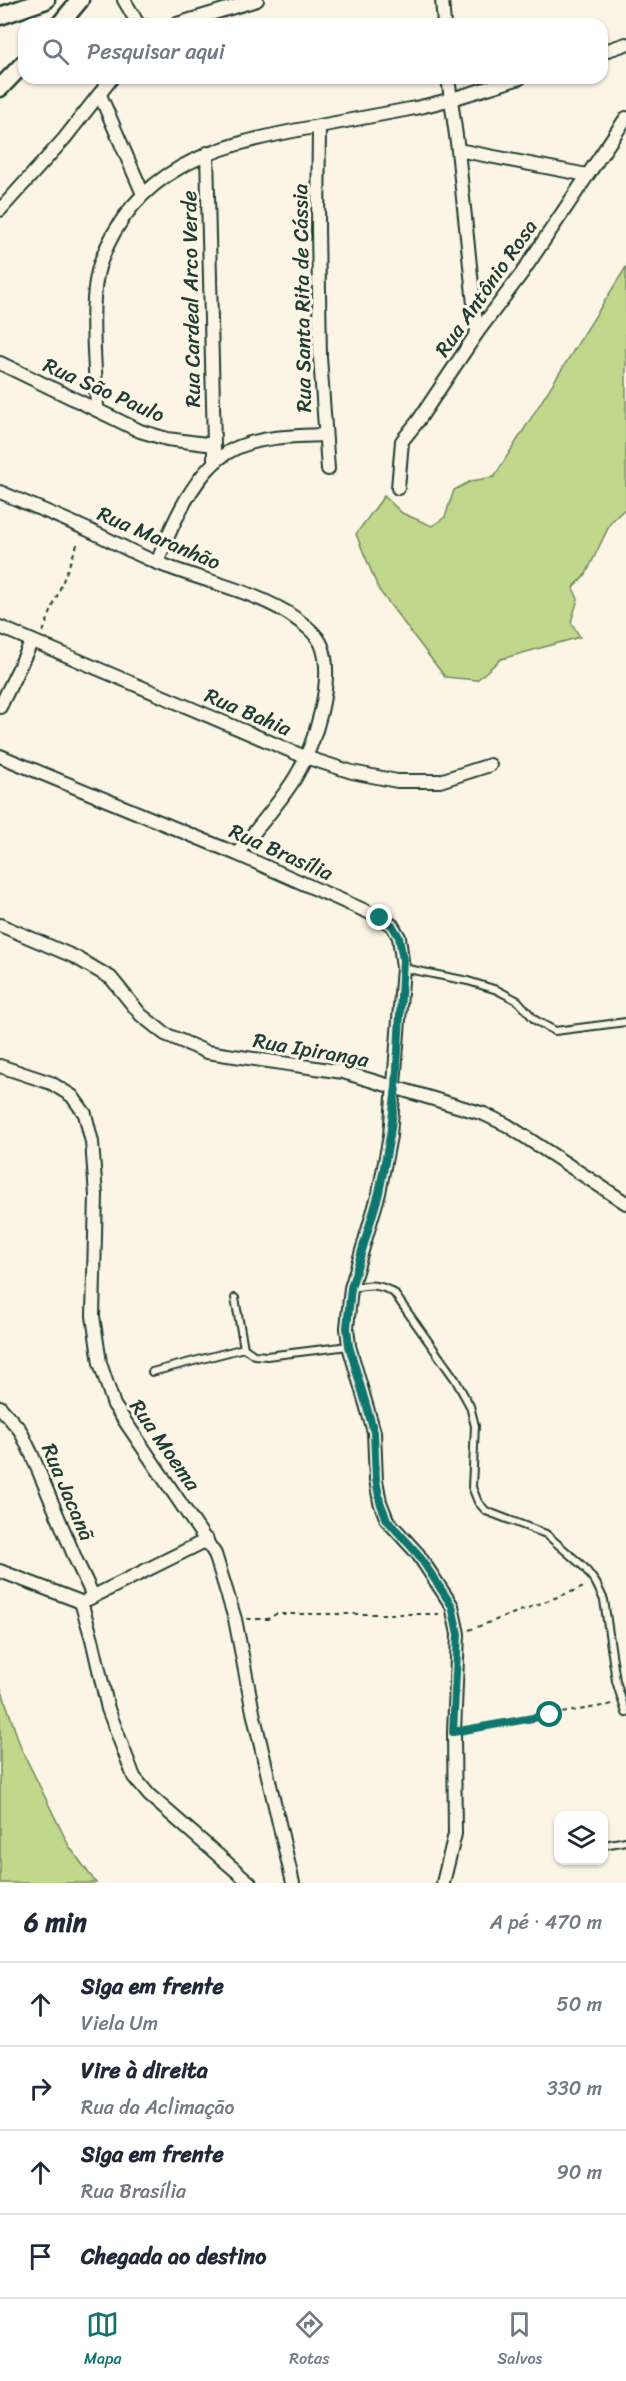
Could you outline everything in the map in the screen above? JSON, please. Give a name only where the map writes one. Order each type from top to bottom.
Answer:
[{"type":"street","points":[[0,16],[46,0]]},
{"type":"street","points":[[65,18],[80,0]]},
{"type":"street","points":[[124,0],[134,18]]},
{"type":"street","points":[[197,18],[257,0]]},
{"type":"street","points":[[442,0],[444,18]]},
{"type":"street","points":[[608,50],[626,44]]},
{"type":"street","points":[[0,88],[18,69]]},
{"type":"street","points":[[0,210],[42,165],[108,84]]},
{"type":"street","points":[[449,84],[458,150],[477,333]]},
{"type":"street","points":[[97,410],[94,297],[100,262],[115,230],[129,208],[143,194],[170,173],[207,153],[257,138],[450,100],[501,84]]},
{"type":"street","points":[[100,95],[143,194]]},
{"type":"street","name":"Rua Antônio Rosa","points":[[398,488],[402,441],[522,273],[626,118]]},
{"type":"street","name":"Rua Santa Rita de Cássia","points":[[319,126],[320,357],[328,469]]},
{"type":"street","points":[[458,150],[586,175]]},
{"type":"street","name":"Rua Cardeal Arco Verde","points":[[207,153],[214,445]]},
{"type":"street","name":"Rua São Paulo","points":[[0,363],[140,430],[167,439],[214,445]]},
{"type":"street","points":[[157,563],[179,513],[214,462],[233,450],[250,444],[275,438],[326,435]]},
{"type":"street","points":[[214,445],[214,462]]},
{"type":"street","name":"Rua Maranhão","points":[[0,492],[84,528],[157,563],[258,599],[286,612],[312,632],[322,645],[325,664],[320,717],[313,741],[305,757]]},
{"type":"street","name":"Rua Bahia","points":[[0,627],[305,757],[352,772],[397,781],[440,781],[490,765]]},
{"type":"street","points":[[0,707],[35,642]]},
{"type":"street","name":"Rua Brasília","points":[[0,756],[237,854],[368,912],[392,925],[399,937],[403,968],[396,1087],[390,1136],[379,1193],[351,1288],[347,1328],[349,1346],[374,1432],[376,1480],[380,1502],[387,1520],[418,1554],[452,1606],[458,1634],[453,1732],[454,1834],[443,1883]]},
{"type":"street","points":[[237,854],[296,777],[305,757]]},
{"type":"street","name":"Rua Ipiranga","points":[[0,925],[75,957],[111,978],[141,1015],[165,1034],[207,1052],[343,1072],[484,1114],[507,1125],[626,1203]]},
{"type":"street","name":"Rua Moema","points":[[0,1066],[51,1083],[72,1096],[85,1114],[92,1142],[96,1195],[93,1316],[100,1363],[114,1405],[215,1554],[235,1618],[253,1712],[293,1883]]},
{"type":"street","name":"Rua Jacanã","points":[[0,1407],[6,1421],[20,1430],[93,1596]]},
{"type":"street","points":[[0,1571],[81,1602],[207,1540]]},
{"type":"street","points":[[81,1602],[108,1709],[134,1777],[149,1795],[250,1883]]},
{"type":"lane","points":[[403,968],[468,981],[497,990],[518,1001],[535,1020],[555,1030],[626,1022]]},
{"type":"lane","points":[[351,1288],[372,1284],[384,1286],[394,1293],[454,1379],[470,1406],[475,1426],[472,1487],[478,1502],[486,1510],[546,1534],[584,1567],[597,1583],[604,1600],[616,1681],[626,1713]]},
{"type":"lane","points":[[235,1298],[244,1348],[254,1355],[267,1356],[349,1346]]},
{"type":"lane","points":[[152,1372],[244,1348]]},
{"type":"lane","points":[[608,1844],[626,1841]]},
{"type":"path","points":[[35,642],[84,528]]},
{"type":"path","points":[[458,1634],[597,1583]]},
{"type":"path","points":[[235,1618],[268,1619],[276,1614],[454,1614]]},
{"type":"path","points":[[453,1732],[624,1702]]},
{"type":"green space","points":[[626,267],[626,508],[611,522],[586,574],[573,588],[578,599],[571,622],[580,637],[501,659],[477,680],[445,677],[379,590],[356,534],[384,496],[402,513],[432,526],[445,517],[454,490],[471,481],[494,477]]},
{"type":"green space","points":[[0,1685],[21,1748],[69,1846],[96,1883],[0,1883]]},
{"type":"route","points":[[380,918],[392,925],[399,937],[403,960],[396,1087],[390,1136],[379,1193],[351,1288],[347,1328],[349,1346],[374,1432],[376,1480],[380,1502],[387,1520],[418,1554],[452,1606],[458,1634],[453,1732],[550,1715]]}]
